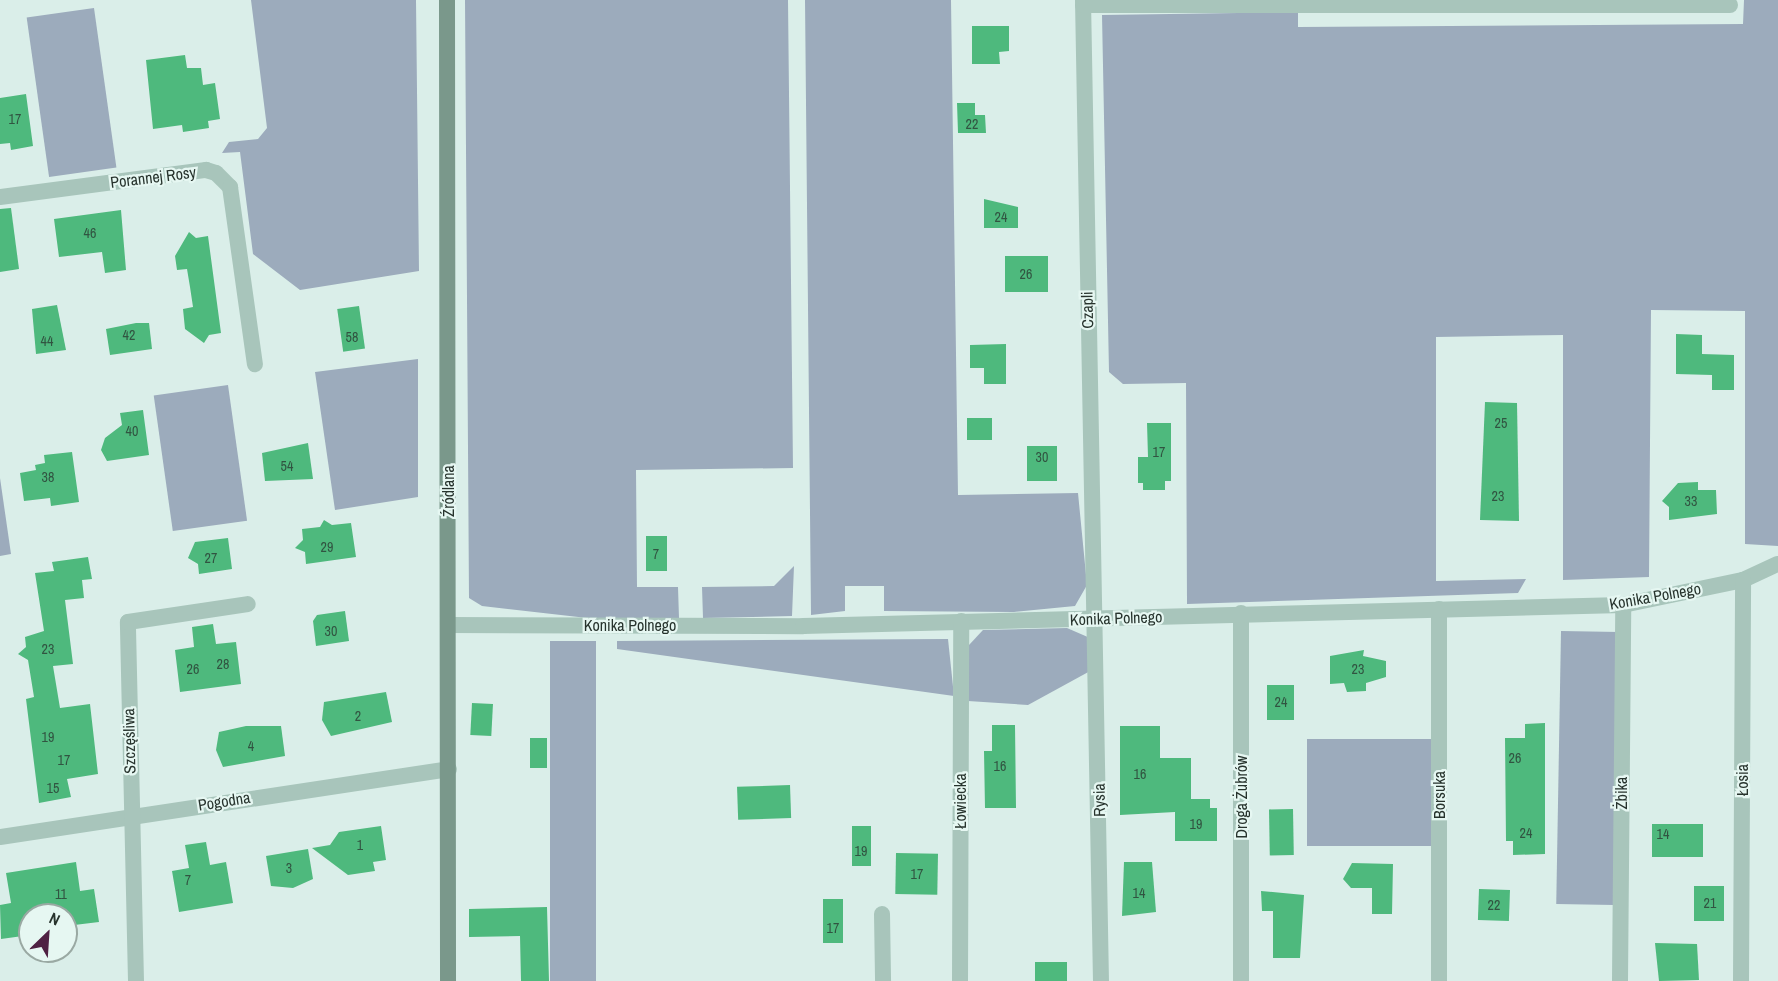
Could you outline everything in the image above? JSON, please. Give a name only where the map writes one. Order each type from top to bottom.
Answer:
[{"type":"main road","name":"Źródlana","points":[[447,0],[448,981]]},
{"type":"street","points":[[1083,3],[1730,5]]},
{"type":"street","name":"Czapli","points":[[1083,3],[1089,494],[1097,619]]},
{"type":"street","name":"Porannej Rosy","points":[[0,197],[206,170],[216,173],[230,187],[255,364]]},
{"type":"street","name":"Konika Polnego","points":[[448,624],[1097,619],[1623,605],[1743,580],[1778,564]]},
{"type":"street","name":"Łosia","points":[[1741,981],[1743,580]]},
{"type":"street","name":"Szczęśliwa","points":[[136,981],[130,816],[128,622],[248,604]]},
{"type":"street","name":"Żbika","points":[[1620,981],[1623,605]]},
{"type":"street","name":"Borsuka","points":[[1438,609],[1439,981]]},
{"type":"street","name":"Droga Żubrów","points":[[1241,614],[1241,981]]},
{"type":"street","name":"Rysia","points":[[1097,619],[1101,981]]},
{"type":"street","name":"Łowiecka","points":[[960,981],[962,621]]},
{"type":"street","name":"Pogodna","points":[[0,837],[449,769]]},
{"type":"street","points":[[882,914],[883,981]]},
{"type":"shaded area","points":[[251,0],[416,0],[419,271],[300,290],[253,254],[240,152],[222,153],[229,142],[258,139],[267,128]]},
{"type":"shaded area","points":[[465,0],[788,0],[793,468],[636,470],[637,587],[678,587],[679,618],[596,619],[482,606],[469,598]]},
{"type":"shaded area","points":[[805,0],[951,0],[958,495],[1078,493],[1087,585],[1075,606],[1014,612],[884,611],[884,586],[845,586],[845,611],[811,615]]},
{"type":"shaded area","points":[[1744,0],[1778,0],[1778,546],[1745,544],[1745,311],[1651,310],[1649,577],[1563,580],[1563,335],[1436,337],[1436,581],[1526,579],[1518,593],[1187,604],[1186,383],[1123,384],[1109,372],[1102,15],[1298,12],[1298,27],[1743,24]]},
{"type":"shaded area","points":[[94,8],[116,167],[49,177],[27,17]]},
{"type":"shaded area","points":[[418,359],[418,497],[335,510],[315,372]]},
{"type":"shaded area","points":[[228,385],[247,521],[173,531],[154,395]]},
{"type":"shaded area","points":[[0,478],[11,554],[0,556]]},
{"type":"shaded area","points":[[794,566],[792,616],[703,618],[702,587],[774,586]]},
{"type":"shaded area","points":[[1067,628],[1090,638],[1092,670],[1028,705],[968,701],[969,645],[983,630]]},
{"type":"shaded area","points":[[1561,631],[1619,632],[1614,905],[1556,904]]},
{"type":"shaded area","points":[[948,639],[954,696],[617,649],[617,641]]},
{"type":"shaded area","points":[[550,641],[596,641],[596,981],[550,981]]},
{"type":"shaded area","points":[[1307,739],[1431,739],[1431,846],[1307,846]]},
{"type":"building","points":[[972,26],[1009,26],[1009,51],[999,52],[1000,64],[972,64]]},
{"type":"building","points":[[185,55],[187,68],[201,68],[203,85],[215,83],[220,119],[208,121],[209,128],[183,132],[182,125],[153,129],[146,60]]},
{"type":"building","points":[[26,94],[33,146],[11,150],[10,143],[0,144],[0,98]]},
{"type":"building","points":[[957,103],[975,103],[975,115],[985,115],[986,133],[958,133]]},
{"type":"building","points":[[984,199],[1018,207],[1018,228],[984,228]]},
{"type":"building","points":[[11,208],[19,269],[0,272],[0,209]]},
{"type":"building","points":[[121,210],[126,270],[105,273],[102,252],[59,257],[54,219]]},
{"type":"building","points":[[189,232],[196,238],[208,236],[221,333],[209,335],[204,343],[185,329],[183,309],[193,307],[187,269],[177,270],[175,256]]},
{"type":"building","points":[[1005,256],[1048,256],[1048,292],[1005,292]]},
{"type":"building","points":[[57,305],[66,350],[36,354],[32,309]]},
{"type":"building","points":[[359,306],[365,349],[343,352],[337,309]]},
{"type":"building","points":[[149,323],[152,349],[110,355],[106,329]]},
{"type":"building","points":[[1676,334],[1702,335],[1702,354],[1734,355],[1734,390],[1712,390],[1712,375],[1676,374]]},
{"type":"building","points":[[1006,344],[1006,384],[984,384],[984,368],[970,368],[970,345]]},
{"type":"building","points":[[1485,402],[1517,403],[1519,521],[1480,520]]},
{"type":"building","points":[[143,410],[149,455],[107,461],[101,450],[105,438],[122,425],[120,413]]},
{"type":"building","points":[[967,418],[992,418],[992,440],[967,440]]},
{"type":"building","points":[[1147,423],[1171,423],[1171,481],[1165,481],[1165,490],[1143,490],[1143,483],[1138,483],[1138,457],[1148,457]]},
{"type":"building","points":[[308,443],[313,479],[265,481],[262,453]]},
{"type":"building","points":[[1027,446],[1057,446],[1057,481],[1027,481]]},
{"type":"building","points":[[72,452],[79,502],[51,506],[50,498],[24,501],[20,473],[36,470],[35,465],[45,463],[44,455]]},
{"type":"building","points":[[1698,482],[1698,490],[1716,490],[1717,514],[1669,520],[1669,507],[1662,501],[1678,483]]},
{"type":"building","points":[[324,520],[332,525],[351,523],[356,557],[306,564],[305,552],[295,548],[303,540],[302,529],[320,527]]},
{"type":"building","points":[[646,536],[667,536],[667,571],[646,571]]},
{"type":"building","points":[[228,538],[232,569],[199,574],[198,564],[188,558],[195,542]]},
{"type":"building","points":[[88,557],[92,579],[82,580],[84,598],[65,600],[73,664],[53,666],[60,708],[90,704],[98,774],[67,779],[71,797],[39,803],[26,699],[34,697],[28,660],[18,654],[26,647],[25,637],[44,631],[35,573],[54,571],[52,562]]},
{"type":"building","points":[[345,611],[349,641],[316,646],[313,621],[317,615]]},
{"type":"building","points":[[213,624],[216,644],[236,642],[241,684],[180,692],[175,650],[194,647],[192,627]]},
{"type":"building","points":[[1364,650],[1363,656],[1386,661],[1386,677],[1366,683],[1366,691],[1347,692],[1344,683],[1330,684],[1330,656]]},
{"type":"building","points":[[1267,685],[1294,685],[1294,720],[1267,720]]},
{"type":"building","points":[[386,692],[392,722],[331,736],[322,720],[324,702]]},
{"type":"building","points":[[472,703],[493,704],[491,736],[470,735]]},
{"type":"building","points":[[1545,723],[1545,854],[1513,855],[1513,841],[1506,841],[1505,738],[1525,738],[1525,724]]},
{"type":"building","points":[[992,725],[1015,725],[1016,808],[985,808],[984,751],[992,751]]},
{"type":"building","points":[[246,726],[281,726],[285,756],[223,767],[216,750],[219,732]]},
{"type":"building","points":[[1120,726],[1160,726],[1160,758],[1191,758],[1191,799],[1210,799],[1210,808],[1217,808],[1217,841],[1175,841],[1175,812],[1120,815]]},
{"type":"building","points":[[530,738],[547,738],[547,768],[530,768]]},
{"type":"building","points":[[790,785],[791,818],[738,820],[737,787]]},
{"type":"building","points":[[1269,809],[1293,809],[1294,855],[1270,855]]},
{"type":"building","points":[[1652,824],[1703,824],[1703,857],[1652,857]]},
{"type":"building","points":[[381,826],[386,860],[373,862],[375,871],[348,875],[312,848],[330,845],[339,832]]},
{"type":"building","points":[[852,826],[871,826],[871,866],[852,866]]},
{"type":"building","points":[[206,842],[210,865],[226,862],[233,903],[179,912],[172,871],[189,868],[185,845]]},
{"type":"building","points":[[308,849],[313,879],[293,888],[271,886],[266,856]]},
{"type":"building","points":[[896,853],[938,854],[937,895],[895,894]]},
{"type":"building","points":[[76,862],[80,891],[94,889],[99,922],[78,925],[78,903],[18,903],[18,937],[1,939],[0,905],[11,903],[6,873]]},
{"type":"building","points":[[1124,862],[1152,862],[1156,912],[1122,916]]},
{"type":"building","points":[[1352,863],[1393,864],[1392,914],[1372,914],[1372,888],[1351,888],[1343,879]]},
{"type":"building","points":[[1694,886],[1724,886],[1724,921],[1694,921]]},
{"type":"building","points":[[1479,889],[1510,890],[1509,921],[1478,920]]},
{"type":"building","points":[[1261,891],[1304,895],[1300,958],[1273,958],[1273,911],[1262,911]]},
{"type":"building","points":[[823,899],[843,899],[843,943],[823,943]]},
{"type":"building","points":[[547,907],[549,981],[521,981],[520,936],[469,937],[469,909]]},
{"type":"building","points":[[1655,943],[1697,944],[1699,980],[1659,981]]},
{"type":"building","points":[[1035,962],[1067,962],[1067,981],[1035,981]]}]
